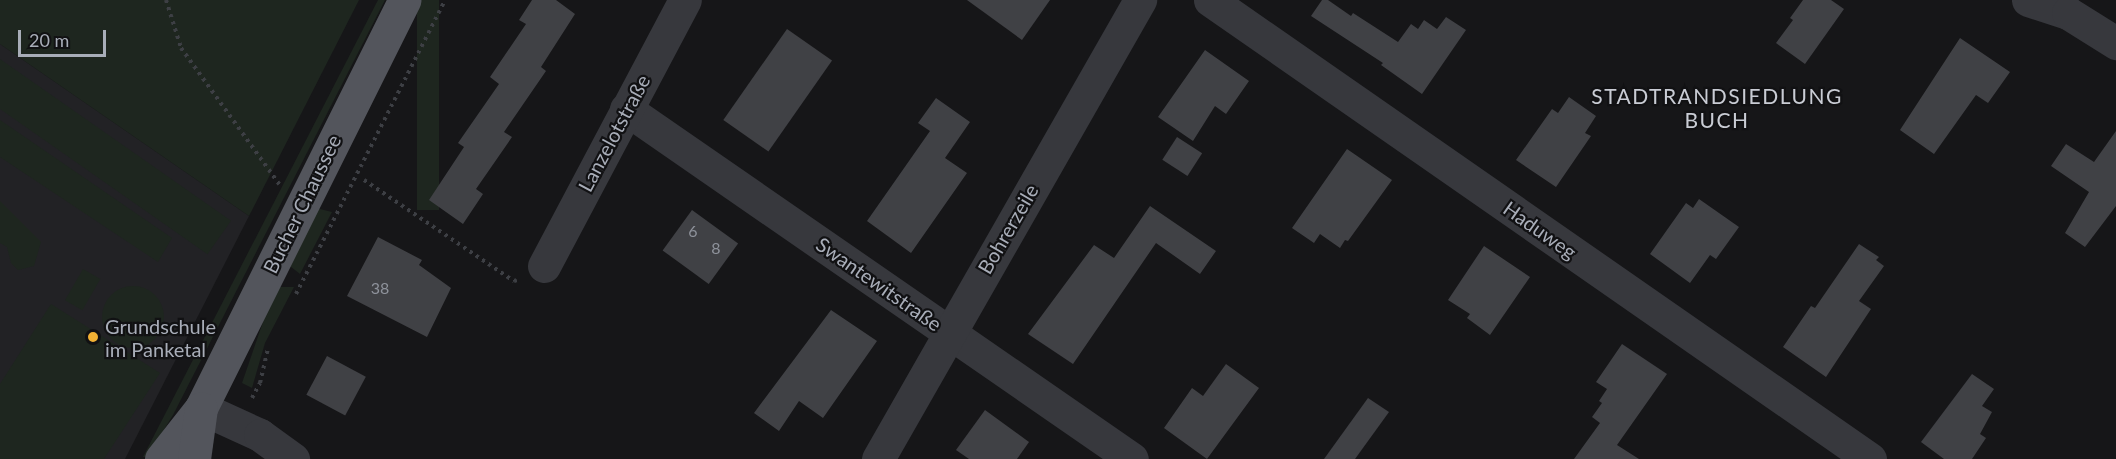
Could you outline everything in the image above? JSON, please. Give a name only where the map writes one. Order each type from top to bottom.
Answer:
[{"type":"main road","name":"Bucher Chaussee","points":[[160,459],[201,408],[404,0]]},
{"type":"main road","name":"Bucher Chaussee","points":[[194,459],[201,408]]},
{"type":"street","name":"Lanzelotstraße","points":[[544,266],[685,0]]},
{"type":"street","name":"Bohrerzeile","points":[[878,459],[1140,0]]},
{"type":"street","name":"Haduweg","points":[[1210,0],[1870,459]]},
{"type":"street","points":[[2028,0],[2068,13],[2116,43]]},
{"type":"street","name":"Swantewitstraße","points":[[626,110],[1132,459]]},
{"type":"street","points":[[201,408],[260,435],[293,459]]},
{"type":"path","points":[[166,0],[181,48],[279,184]]},
{"type":"path","points":[[291,303],[445,0]]},
{"type":"path","points":[[364,180],[514,281],[544,266]]},
{"type":"path","points":[[238,426],[260,383],[270,342]]},
{"type":"shaded area","points":[[0,0],[359,0],[249,216],[0,44]]},
{"type":"shaded area","points":[[378,0],[385,0],[173,415],[147,457],[143,457]]},
{"type":"shaded area","points":[[417,0],[439,0],[439,210],[417,210]]},
{"type":"shaded area","name":"Grundschule im Panketal","points":[[0,44],[249,216],[125,459],[0,459]]},
{"type":"shaded area","points":[[0,59],[231,221],[207,254],[0,109]]},
{"type":"shaded area","points":[[0,120],[172,238],[158,262],[0,157]]},
{"type":"shaded area","points":[[0,201],[41,242],[34,266],[18,270],[11,263],[7,247],[0,243]]},
{"type":"shaded area","points":[[312,207],[332,212],[300,274],[286,263]]},
{"type":"shaded area","points":[[83,269],[100,279],[82,310],[65,300]]},
{"type":"shaded area","points":[[133,286],[145,288],[155,295],[162,305],[164,317],[162,329],[155,339],[145,346],[133,348],[121,346],[111,339],[104,329],[102,317],[104,305],[111,295],[121,288]]},
{"type":"shaded area","points":[[275,287],[294,287],[265,343],[252,388],[242,383]]},
{"type":"shaded area","points":[[51,304],[160,373],[104,459],[0,459],[0,384]]},
{"type":"building","points":[[532,0],[556,0],[575,14],[541,67],[546,71],[504,132],[512,137],[476,189],[483,194],[463,224],[429,200],[464,147],[458,143],[499,84],[490,77],[526,24],[519,20]]},
{"type":"building","points":[[967,0],[1050,0],[1022,40]]},
{"type":"building","points":[[1322,0],[1328,0],[1351,16],[1353,13],[1398,42],[1411,24],[1418,29],[1424,20],[1437,29],[1446,17],[1466,30],[1422,94],[1381,65],[1383,63],[1311,16]]},
{"type":"building","points":[[1803,0],[1831,0],[1844,9],[1805,64],[1776,43],[1793,20],[1790,18]]},
{"type":"building","points":[[787,29],[832,61],[768,151],[723,120]]},
{"type":"building","points":[[1960,38],[2010,72],[1988,103],[1976,95],[1934,154],[1900,130]]},
{"type":"building","points":[[1205,50],[1249,81],[1226,114],[1215,106],[1193,141],[1158,117]]},
{"type":"building","points":[[1569,97],[1596,116],[1585,133],[1591,136],[1556,187],[1516,160],[1552,109],[1558,113]]},
{"type":"building","points":[[936,98],[970,122],[945,158],[967,173],[911,253],[867,221],[930,131],[918,123]]},
{"type":"building","points":[[2116,131],[2116,206],[2085,247],[2065,233],[2089,192],[2051,166],[2066,144],[2094,162]]},
{"type":"building","points":[[1177,137],[1202,153],[1187,176],[1162,160]]},
{"type":"building","points":[[1347,149],[1392,180],[1348,241],[1345,240],[1340,248],[1320,234],[1314,243],[1292,228]]},
{"type":"building","points":[[1699,199],[1739,227],[1716,259],[1710,255],[1690,283],[1650,254],[1686,203],[1693,208]]},
{"type":"building","points":[[1150,206],[1216,251],[1200,274],[1156,243],[1073,364],[1028,334],[1094,245],[1114,258]]},
{"type":"building","points":[[692,210],[738,244],[709,284],[663,250]]},
{"type":"building","points":[[378,237],[422,260],[419,265],[451,288],[427,337],[347,296]]},
{"type":"building","points":[[1859,244],[1879,257],[1876,260],[1884,266],[1859,301],[1871,309],[1826,377],[1783,347],[1811,306],[1815,308]]},
{"type":"building","points":[[1484,246],[1530,277],[1490,335],[1467,318],[1470,314],[1448,300]]},
{"type":"building","points":[[831,310],[877,341],[823,418],[799,401],[779,431],[754,413]]},
{"type":"building","points":[[1622,344],[1667,374],[1617,445],[1639,459],[1574,459],[1600,423],[1592,417],[1602,403],[1599,401],[1607,389],[1596,382]]},
{"type":"building","points":[[327,356],[366,377],[345,416],[306,395]]},
{"type":"building","points":[[1226,364],[1259,388],[1207,459],[1164,428],[1192,388],[1203,396]]},
{"type":"building","points":[[1972,374],[1994,389],[1982,406],[1992,412],[1980,434],[1986,438],[1972,459],[1944,459],[1921,442]]},
{"type":"building","points":[[1368,398],[1389,412],[1355,459],[1324,459]]},
{"type":"building","points":[[985,410],[1029,442],[1017,459],[969,459],[956,450]]},
{"type":"place","name":"Grundschule im Panketal","points":[[93,337]]},
{"type":"district","name":"STADTRANDSIEDLUNG BUCH","points":[[1717,108]]}]
